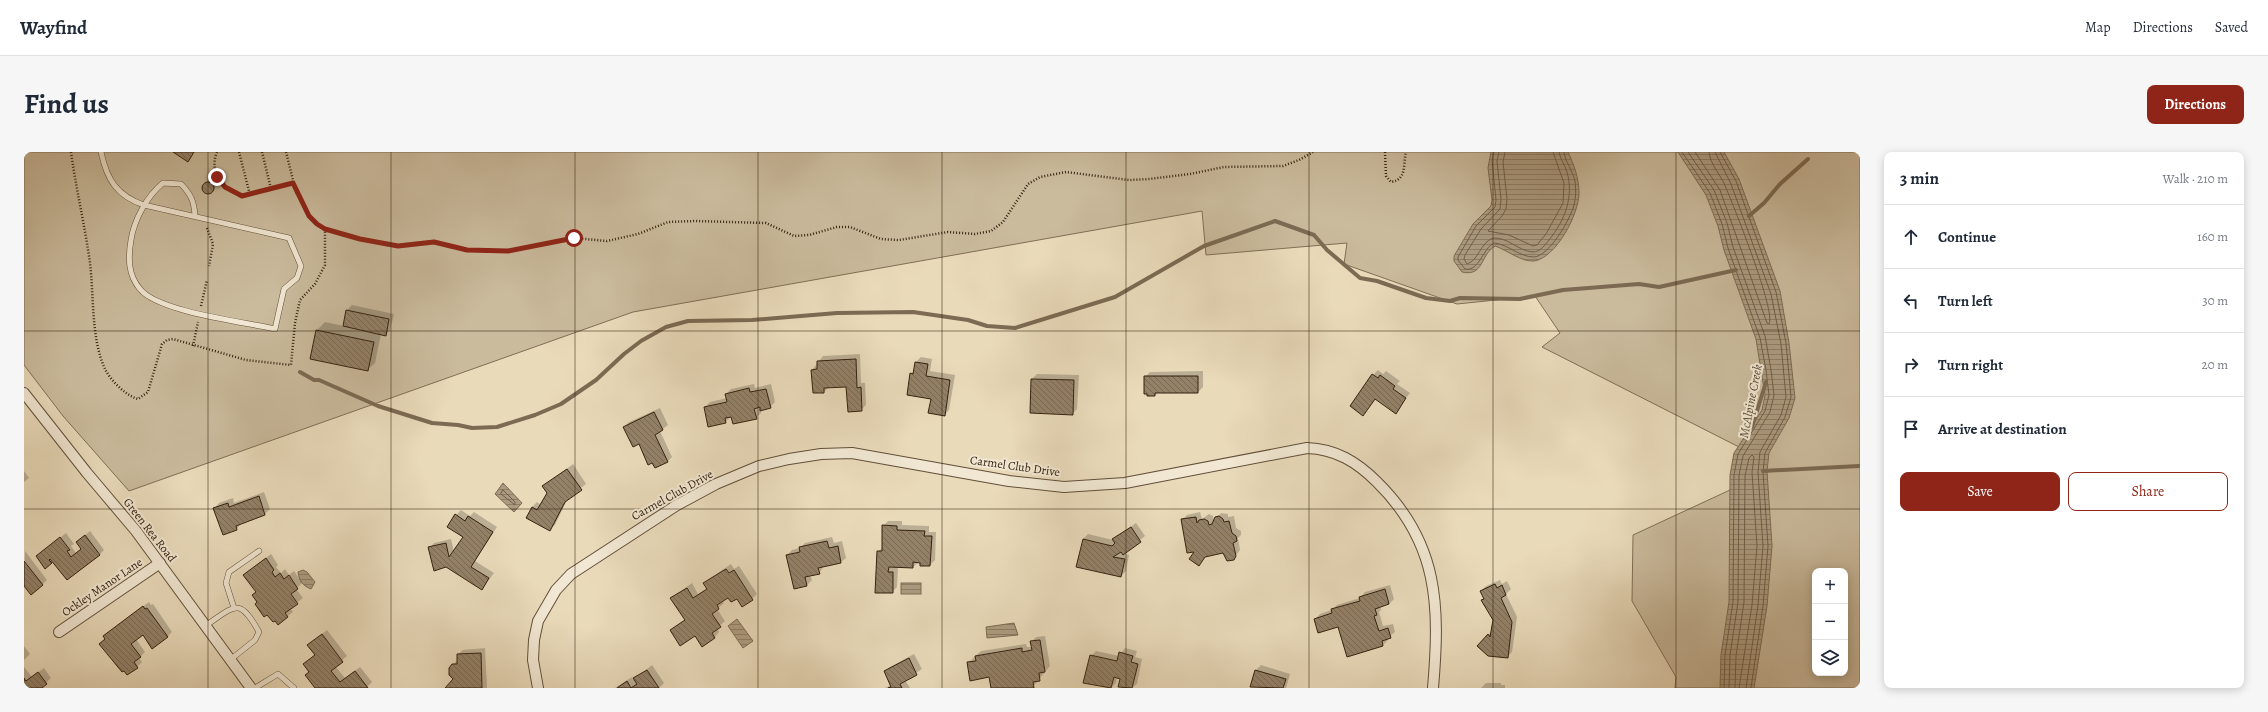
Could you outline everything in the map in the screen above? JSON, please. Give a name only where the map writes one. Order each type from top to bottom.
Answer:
[{"type":"street","name":"Green Rea Road","points":[[24,393],[87,473],[136,531],[251,688]]},
{"type":"street","name":"Carmel Club Drive","points":[[538,688],[533,660],[534,640],[538,621],[556,590],[571,574],[676,505],[716,484],[759,466],[814,455],[852,453],[1009,481],[1064,486],[1125,483],[1307,448],[1323,449],[1352,461],[1385,490],[1410,523],[1422,546],[1434,591],[1437,620],[1433,688]]},
{"type":"street","name":"Ockley Manor Lane","points":[[59,632],[160,563]]},
{"type":"lane","points":[[101,152],[104,164],[118,190],[127,199],[144,205],[289,238],[301,266],[297,278],[284,289],[276,329],[165,306],[140,290],[134,280],[128,256],[131,237],[144,205],[154,190],[163,183],[181,184],[190,192],[194,204],[195,216]]},
{"type":"lane","points":[[234,608],[226,583],[229,572],[259,552]]},
{"type":"lane","points":[[205,626],[234,608],[239,607],[246,611],[259,632],[255,640],[230,660]]},
{"type":"lane","points":[[255,688],[278,674],[294,688]]},
{"type":"path","points":[[218,152],[214,167],[220,182],[233,193],[242,196],[250,195],[293,183]]},
{"type":"path","points":[[239,152],[250,195]]},
{"type":"path","points":[[262,152],[271,189]]},
{"type":"path","points":[[286,152],[293,183],[309,216],[325,229],[360,239],[398,246],[434,242],[467,250],[508,251],[566,239],[607,241],[638,234],[668,222],[766,223],[794,236],[809,235],[837,227],[850,227],[881,239],[899,240],[948,232],[975,234],[991,231],[1003,222],[1028,184],[1046,176],[1066,172],[1129,180],[1142,179],[1190,174],[1224,167],[1283,166],[1299,160],[1312,152]]},
{"type":"path","points":[[1384,152],[1386,176],[1391,182],[1397,181],[1402,176],[1406,152]]},
{"type":"path","points":[[206,226],[213,244],[209,266]]},
{"type":"path","points":[[201,306],[207,280]]},
{"type":"path","points":[[193,346],[198,320]]},
{"type":"shaded area","points":[[24,152],[1860,152],[1860,688],[1675,688],[1676,677],[1632,601],[1633,535],[1730,490],[1741,448],[1542,347],[1560,333],[1535,296],[1457,304],[1344,264],[1347,243],[1206,255],[1202,211],[633,312],[129,491],[63,416],[24,365]]},
{"type":"water","points":[[1491,152],[1568,152],[1574,167],[1579,187],[1578,202],[1571,223],[1565,234],[1558,244],[1542,258],[1534,261],[1524,260],[1495,246],[1490,250],[1478,268],[1469,273],[1462,272],[1454,261],[1454,256],[1473,224],[1491,206],[1492,200],[1488,168]]},
{"type":"water","points":[[1678,152],[1724,152],[1739,179],[1780,291],[1789,343],[1795,398],[1789,418],[1769,453],[1767,471],[1772,546],[1767,606],[1754,688],[1720,688],[1721,655],[1729,602],[1730,475],[1734,453],[1762,410],[1765,395],[1756,339],[1724,250],[1718,226],[1706,195]]},
{"type":"water","points":[[503,483],[522,503],[514,512],[495,494]]},
{"type":"water","points":[[303,570],[307,572],[315,582],[311,589],[300,581],[298,572]]},
{"type":"water","points":[[901,583],[921,583],[921,594],[901,594]]},
{"type":"water","points":[[737,619],[753,641],[743,648],[728,626]]},
{"type":"water","points":[[1014,623],[1018,635],[987,638],[986,627]]},
{"type":"building","points":[[173,152],[194,152],[188,162]]},
{"type":"building","points":[[206,182],[210,182],[214,188],[210,194],[206,194],[202,190],[202,186]]},
{"type":"building","points":[[346,310],[389,319],[386,336],[343,326]]},
{"type":"building","points":[[316,330],[374,342],[368,371],[310,359]]},
{"type":"building","points":[[856,359],[857,388],[861,387],[862,411],[848,412],[846,387],[824,388],[824,393],[813,393],[811,370],[817,369],[817,361]]},
{"type":"building","points":[[915,362],[928,364],[926,376],[950,380],[945,416],[928,413],[931,399],[907,395],[910,373],[913,374]]},
{"type":"building","points":[[1372,374],[1378,378],[1380,375],[1395,386],[1393,389],[1406,398],[1396,414],[1375,399],[1363,416],[1350,406]]},
{"type":"building","points":[[1144,376],[1198,376],[1198,393],[1155,393],[1155,396],[1147,396],[1147,394],[1144,394]]},
{"type":"building","points":[[1031,379],[1074,380],[1073,415],[1030,413]]},
{"type":"building","points":[[749,388],[750,392],[766,389],[771,408],[760,411],[760,407],[754,409],[757,419],[733,424],[731,417],[725,418],[726,423],[708,427],[704,407],[727,402],[725,394]]},
{"type":"building","points":[[654,412],[663,430],[655,435],[668,462],[655,468],[652,463],[648,465],[639,444],[633,447],[623,427]]},
{"type":"building","points":[[567,469],[582,490],[565,502],[550,531],[526,518],[532,507],[537,510],[547,493],[542,486]]},
{"type":"building","points":[[259,496],[265,515],[236,526],[237,530],[223,535],[213,508],[228,503],[229,507]]},
{"type":"building","points":[[455,514],[465,521],[468,516],[493,532],[471,567],[489,578],[482,590],[446,567],[434,571],[428,547],[446,543],[449,557],[463,537],[447,527]]},
{"type":"building","points":[[1219,516],[1224,522],[1229,521],[1232,533],[1236,536],[1237,541],[1233,543],[1236,556],[1234,560],[1227,561],[1223,553],[1205,557],[1199,566],[1189,559],[1194,552],[1187,553],[1181,519],[1196,517],[1197,523],[1199,520],[1204,519],[1208,521],[1209,525],[1212,524],[1215,517]]},
{"type":"building","points":[[882,525],[897,526],[897,530],[925,531],[924,536],[932,536],[930,566],[920,566],[920,563],[913,562],[913,568],[889,567],[888,572],[893,572],[893,593],[875,593],[877,551],[882,551]]},
{"type":"building","points":[[1131,527],[1141,542],[1123,555],[1121,552],[1113,557],[1125,559],[1121,577],[1076,567],[1083,539],[1112,546],[1115,543],[1112,539]]},
{"type":"building","points":[[85,535],[100,555],[67,580],[50,559],[49,560],[52,563],[45,569],[36,556],[60,537],[70,550],[67,551],[71,557],[81,549],[76,542]]},
{"type":"building","points":[[827,541],[829,548],[838,546],[841,563],[818,568],[820,574],[805,577],[807,586],[794,589],[786,555],[800,552],[799,547]]},
{"type":"building","points":[[266,558],[274,570],[272,572],[275,577],[280,573],[284,579],[289,575],[298,589],[291,594],[298,604],[285,613],[288,617],[278,625],[267,615],[264,617],[255,604],[257,602],[252,595],[256,592],[243,575]]},
{"type":"building","points":[[24,561],[43,585],[31,595],[24,586]]},
{"type":"building","points":[[726,569],[729,573],[734,570],[753,600],[742,607],[737,599],[731,602],[728,598],[717,605],[719,609],[712,614],[721,627],[712,633],[715,638],[702,647],[695,636],[680,646],[670,630],[685,620],[670,598],[687,588],[693,598],[707,589],[703,583]]},
{"type":"building","points":[[1495,584],[1497,588],[1502,585],[1506,595],[1501,598],[1512,622],[1508,658],[1488,656],[1477,646],[1488,634],[1490,637],[1493,620],[1481,600],[1484,599],[1480,591]]},
{"type":"building","points":[[1385,589],[1389,604],[1375,609],[1377,615],[1374,616],[1379,631],[1388,628],[1391,638],[1382,641],[1383,646],[1347,657],[1338,627],[1318,633],[1314,619],[1332,613],[1331,609],[1360,601],[1359,597]]},
{"type":"building","points":[[143,606],[145,609],[147,608],[168,637],[152,649],[143,635],[131,644],[141,657],[134,662],[138,668],[127,675],[124,671],[122,672],[99,644],[105,639],[103,636]]},
{"type":"building","points":[[322,634],[343,662],[331,671],[340,682],[355,671],[368,688],[315,688],[305,675],[309,672],[303,664],[315,655],[307,645]]},
{"type":"building","points":[[1040,640],[1045,672],[1039,673],[1040,681],[1033,682],[1034,688],[991,688],[989,677],[970,681],[967,662],[976,661],[975,656],[1022,648],[1022,652],[1032,650],[1030,641]]},
{"type":"building","points":[[1119,652],[1133,656],[1131,662],[1138,664],[1132,688],[1118,687],[1120,679],[1114,677],[1111,688],[1083,683],[1090,655],[1117,661]]},
{"type":"building","points":[[481,653],[482,688],[445,688],[453,679],[449,675],[449,668],[452,664],[457,664],[457,654]]},
{"type":"building","points":[[909,658],[917,675],[900,684],[902,688],[888,688],[891,687],[884,671]]},
{"type":"building","points":[[647,670],[659,688],[631,688],[637,684],[633,678]]},
{"type":"building","points":[[1255,670],[1286,679],[1283,688],[1250,687]]},
{"type":"building","points":[[38,672],[47,684],[42,688],[24,688],[24,678],[26,681]]},
{"type":"building","points":[[627,681],[631,688],[617,688]]},
{"type":"waterway","points":[[1749,216],[1764,203],[1780,184],[1808,159]]},
{"type":"waterway","points":[[300,372],[314,380],[319,380],[378,406],[432,423],[458,425],[472,428],[497,427],[535,415],[561,404],[596,380],[624,354],[641,341],[666,327],[688,321],[752,320],[837,313],[913,312],[968,320],[987,326],[1015,328],[1115,297],[1204,246],[1275,221],[1314,235],[1327,250],[1360,278],[1377,281],[1426,298],[1450,301],[1460,298],[1520,299],[1563,290],[1639,284],[1659,287],[1736,270]]},
{"type":"waterway","name":"McAlpine Creek","points":[[1752,427],[1766,382]]},
{"type":"waterway","points":[[1763,471],[1859,466]]},
{"type":"route","points":[[217,177],[225,187],[233,193],[242,196],[293,183],[296,192],[309,216],[325,229],[360,239],[398,246],[419,242],[434,242],[467,250],[508,251],[574,238]]}]
